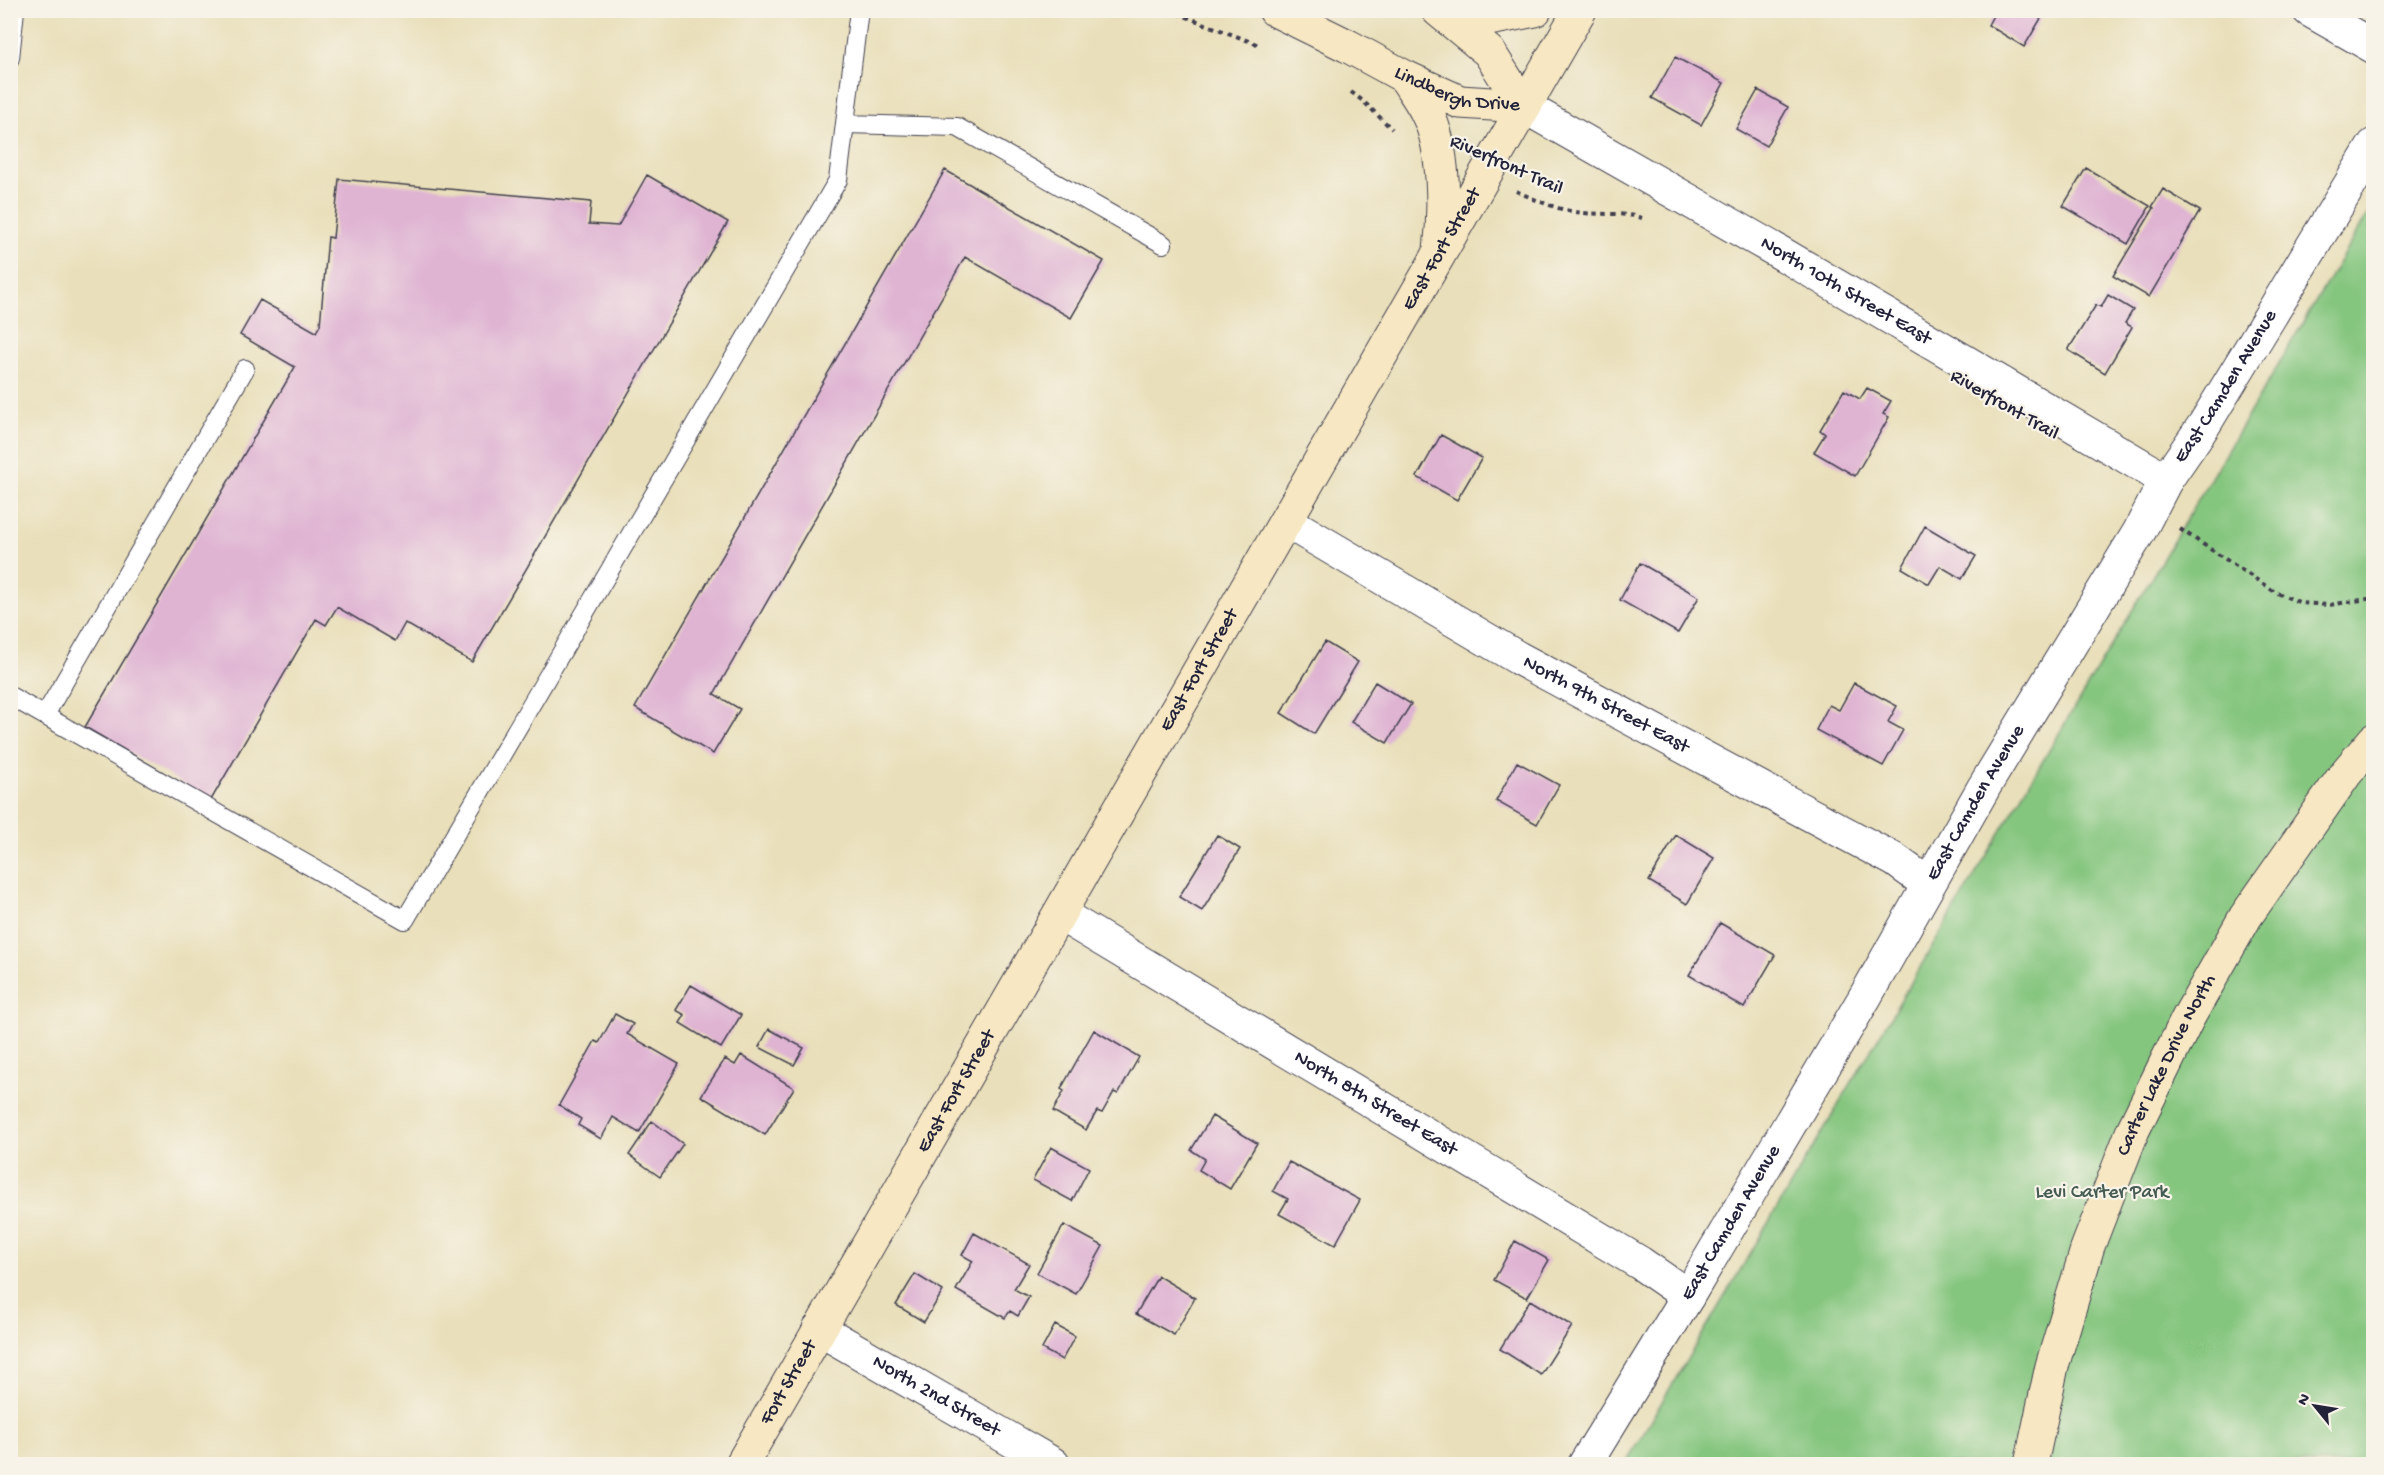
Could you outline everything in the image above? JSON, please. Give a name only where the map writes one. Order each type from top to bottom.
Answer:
[{"type":"street","name":"Lindbergh Drive","points":[[1275,10],[1405,77],[1460,102],[1523,106]]},
{"type":"street","points":[[1441,12],[1489,19],[1535,10]]},
{"type":"street","name":"East Fort Street","points":[[819,1329],[1439,259],[1523,106],[1580,10]]},
{"type":"street","points":[[2309,10],[2373,47]]},
{"type":"street","name":"Lindbergh Drive","points":[[1441,12],[1489,52],[1523,106]]},
{"type":"street","points":[[1405,77],[1428,114],[1438,152],[1443,190],[1443,227],[1439,259]]},
{"type":"street","name":"North 10th Street East","points":[[1523,106],[1779,252],[2166,480]]},
{"type":"street","name":"East Camden Avenue","points":[[1585,1464],[1688,1296],[1865,997],[1984,787],[2151,510],[2166,480],[2204,425],[2373,145]]},
{"type":"street","name":"North 9th Street East","points":[[1286,521],[1518,658],[1895,860],[1928,884]]},
{"type":"street","name":"Carter Lake Drive North","points":[[2031,1464],[2052,1366],[2088,1246],[2133,1130],[2188,1018],[2246,916],[2346,772],[2373,740]]},
{"type":"street","name":"North 8th Street East","points":[[1060,914],[1640,1263],[1688,1296]]},
{"type":"street","name":"Fort Street","points":[[742,1464],[819,1329]]},
{"type":"street","name":"North 2nd Street","points":[[819,1329],[1053,1464]]},
{"type":"lane","points":[[10,58],[15,10]]},
{"type":"lane","points":[[10,696],[405,920],[838,180],[859,10]]},
{"type":"lane","points":[[845,124],[957,127],[1163,244]]},
{"type":"lane","points":[[45,715],[245,369]]},
{"type":"path","points":[[1169,10],[1268,48]]},
{"type":"path","name":"Riverfront Trail","points":[[1348,89],[1364,101],[1402,138],[1424,144],[1438,152]]},
{"type":"path","name":"Riverfront Trail","points":[[1485,177],[1549,206],[1584,213],[1625,213],[1644,219]]},
{"type":"path","points":[[2151,510],[2275,592],[2301,603],[2329,605],[2373,598]]},
{"type":"green space","name":"Levi Carter Park","points":[[2373,205],[2373,1464],[1625,1464]]},
{"type":"building","points":[[1996,10],[2046,10],[2024,47],[1988,25]]},
{"type":"building","points":[[1675,57],[1724,83],[1701,125],[1652,98]]},
{"type":"building","points":[[1758,90],[1788,107],[1766,146],[1736,129]]},
{"type":"building","points":[[2086,168],[2150,206],[2128,244],[2063,206]]},
{"type":"building","points":[[945,170],[1104,261],[1071,318],[965,257],[714,694],[740,709],[713,754],[635,708]]},
{"type":"building","points":[[647,175],[728,222],[472,662],[405,623],[395,641],[337,607],[326,625],[316,619],[211,800],[85,727],[295,367],[240,335],[260,300],[316,332],[320,325],[328,237],[333,238],[339,179],[591,202],[589,224],[618,226]]},
{"type":"building","points":[[2163,189],[2200,211],[2149,297],[2113,276]]},
{"type":"building","points":[[2108,295],[2133,310],[2125,323],[2132,327],[2105,373],[2068,350],[2096,305],[2101,307]]},
{"type":"building","points":[[1867,388],[1891,401],[1883,414],[1889,417],[1855,476],[1814,452],[1825,434],[1820,430],[1844,390],[1860,399]]},
{"type":"building","points":[[1441,435],[1482,458],[1457,500],[1417,477]]},
{"type":"building","points":[[1925,526],[1976,556],[1962,579],[1940,566],[1929,584],[1902,568]]},
{"type":"building","points":[[1640,563],[1699,597],[1678,633],[1620,600]]},
{"type":"building","points":[[1325,642],[1358,662],[1314,734],[1281,713]]},
{"type":"building","points":[[1375,682],[1411,704],[1387,743],[1351,722]]},
{"type":"building","points":[[1854,683],[1897,706],[1888,722],[1903,730],[1883,766],[1816,730],[1829,705],[1839,710]]},
{"type":"building","points":[[1517,762],[1559,785],[1537,824],[1496,801]]},
{"type":"building","points":[[1217,835],[1240,849],[1202,911],[1179,897]]},
{"type":"building","points":[[1676,835],[1714,858],[1687,904],[1649,881]]},
{"type":"building","points":[[1720,923],[1775,955],[1744,1008],[1689,975]]},
{"type":"building","points":[[691,985],[741,1015],[721,1048],[680,1023],[685,1015],[676,1010]]},
{"type":"building","points":[[615,1014],[633,1024],[627,1034],[679,1064],[639,1133],[613,1117],[601,1139],[578,1125],[581,1119],[559,1105],[595,1041],[599,1043]]},
{"type":"building","points":[[769,1029],[804,1048],[794,1065],[759,1047]]},
{"type":"building","points":[[1094,1030],[1139,1057],[1118,1094],[1114,1092],[1102,1113],[1097,1111],[1086,1130],[1053,1111],[1064,1091],[1061,1089]]},
{"type":"building","points":[[741,1055],[794,1088],[765,1135],[701,1096],[725,1059],[735,1065]]},
{"type":"building","points":[[1212,1116],[1257,1143],[1230,1189],[1199,1170],[1205,1159],[1191,1150]]},
{"type":"building","points":[[652,1121],[683,1144],[660,1177],[629,1155]]},
{"type":"building","points":[[1051,1147],[1089,1168],[1072,1201],[1033,1180]]},
{"type":"building","points":[[1289,1162],[1360,1200],[1335,1245],[1279,1214],[1288,1199],[1273,1191]]},
{"type":"building","points":[[1064,1225],[1103,1246],[1076,1294],[1037,1273]]},
{"type":"building","points":[[974,1233],[1029,1264],[1014,1289],[1029,1297],[1018,1316],[1010,1311],[1005,1318],[956,1290],[973,1261],[962,1255]]},
{"type":"building","points":[[1515,1241],[1549,1260],[1527,1298],[1494,1280]]},
{"type":"building","points":[[915,1274],[943,1291],[924,1322],[896,1305]]},
{"type":"building","points":[[1158,1276],[1195,1298],[1174,1335],[1136,1314]]},
{"type":"building","points":[[1530,1300],[1572,1326],[1541,1375],[1500,1349]]},
{"type":"building","points":[[1055,1325],[1075,1336],[1062,1360],[1042,1349]]}]
